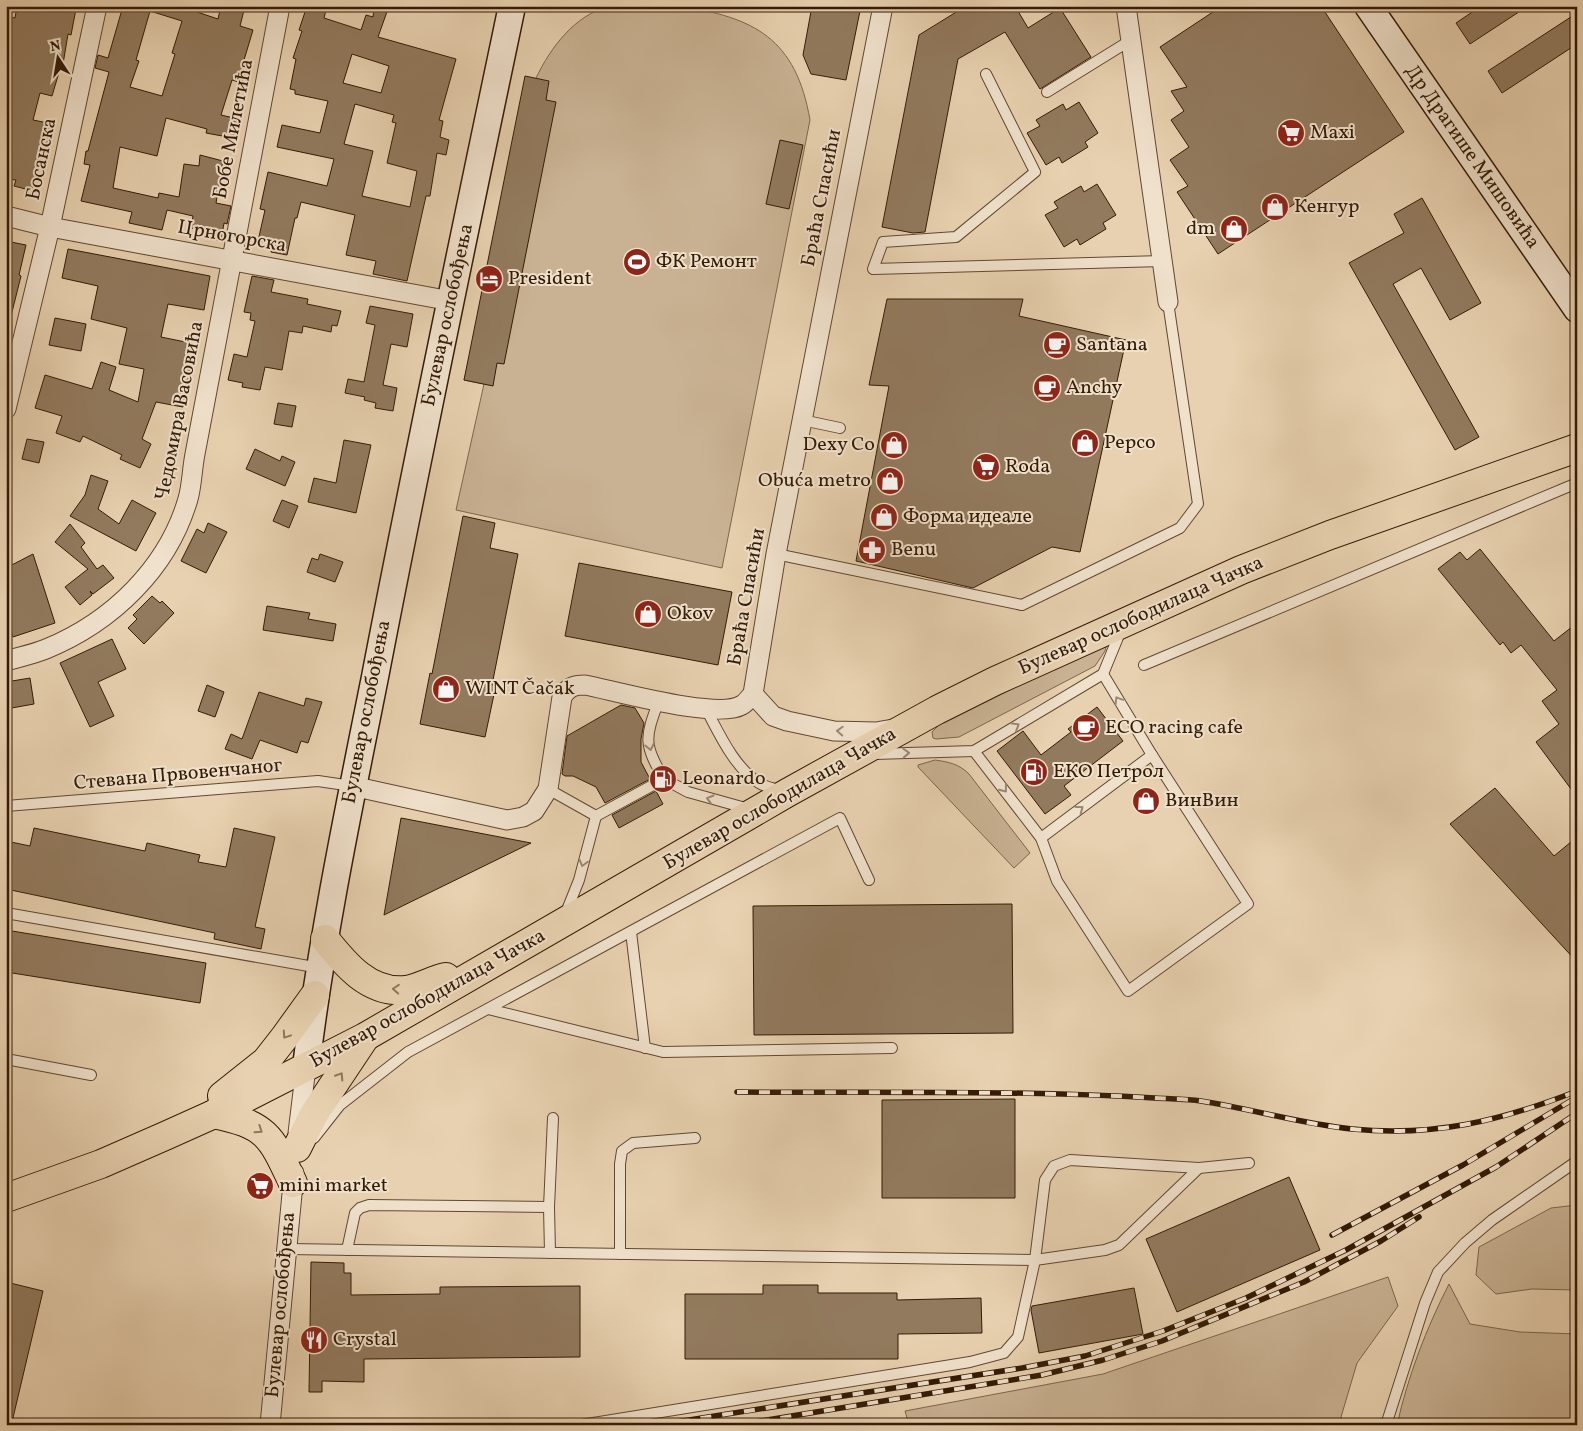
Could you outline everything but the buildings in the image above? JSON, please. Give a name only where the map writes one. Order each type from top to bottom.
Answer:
[{"type":"main road","name":"Булевар ослобођења","points":[[306,1067],[315,995],[352,786],[512,6]]},
{"type":"main road","name":"Др Драгише Мишовића","points":[[1368,6],[1577,309]]},
{"type":"main road","name":"Булевар ослободилаца Чачка","points":[[6,1198],[101,1164],[204,1118],[365,1037],[787,793],[995,681],[1242,570],[1383,515],[1577,448]]},
{"type":"main road","points":[[325,939],[355,973],[376,986],[391,990],[420,987],[457,974],[477,973]]},
{"type":"main road","points":[[204,1118],[220,1098],[266,1061],[315,995]]},
{"type":"main road","points":[[204,1118],[243,1122],[265,1134],[278,1150],[295,1164],[314,1114],[365,1037]]},
{"type":"street","name":"Босанска","points":[[6,409],[50,227],[97,6]]},
{"type":"street","name":"Бобе Милетића","points":[[232,259],[280,6]]},
{"type":"street","name":"Браћа Спасићи","points":[[352,786],[507,820],[524,817],[534,811],[548,789],[562,697],[566,690],[575,685],[585,685],[706,709],[729,709],[743,705],[753,694],[776,554],[883,6]]},
{"type":"street","points":[[1126,6],[1168,302]]},
{"type":"street","name":"Црногорска","points":[[6,216],[50,227],[232,259],[450,301]]},
{"type":"street","name":"Чедомира Васовића","points":[[6,661],[46,649],[76,635],[110,614],[132,593],[159,560],[176,532],[188,498],[232,259]]},
{"type":"street","points":[[753,694],[773,716],[815,728],[834,731],[876,732],[906,728]]},
{"type":"street","name":"Булевар ослобођења","points":[[270,1425],[306,1067]]},
{"type":"lane","points":[[1047,92],[1131,40]]},
{"type":"lane","points":[[986,74],[1035,172],[956,237],[883,242],[874,269],[1162,262]]},
{"type":"lane","points":[[776,554],[1022,605],[1180,528],[1198,504],[1168,302]]},
{"type":"lane","points":[[802,420],[840,428]]},
{"type":"lane","points":[[1144,665],[1577,483]]},
{"type":"lane","points":[[857,754],[974,751],[1103,674],[1125,622]]},
{"type":"lane","points":[[974,751],[1041,838],[1057,880],[1128,991],[1248,904],[1152,755],[1103,674]]},
{"type":"lane","points":[[658,700],[649,726],[647,745],[664,779],[688,792],[758,811]]},
{"type":"lane","points":[[706,709],[741,767],[760,783],[787,793]]},
{"type":"lane","points":[[1041,838],[1152,755]]},
{"type":"lane","points":[[562,923],[579,880],[596,816],[664,779]]},
{"type":"lane","name":"Стевана Првовенчаног","points":[[6,806],[318,781],[352,786]]},
{"type":"lane","points":[[548,789],[596,816]]},
{"type":"lane","points":[[295,1164],[340,1105],[408,1052],[840,818],[869,880]]},
{"type":"lane","points":[[6,913],[320,968]]},
{"type":"lane","points":[[631,932],[645,1048]]},
{"type":"lane","points":[[488,1009],[663,1052],[892,1048]]},
{"type":"lane","points":[[6,1059],[91,1076]]},
{"type":"lane","points":[[550,1253],[549,1207],[552,1118]]},
{"type":"lane","points":[[620,1254],[620,1164],[622,1151],[633,1143],[695,1138]]},
{"type":"lane","points":[[581,1425],[961,1363],[1004,1353],[1018,1337],[1035,1260],[1045,1180],[1054,1166],[1070,1160],[1199,1168],[1249,1163]]},
{"type":"lane","points":[[1386,1425],[1425,1303],[1438,1272],[1465,1243],[1492,1220],[1577,1161]]},
{"type":"lane","points":[[287,1249],[1035,1260],[1105,1250],[1119,1245],[1199,1168]]},
{"type":"lane","points":[[347,1250],[355,1213],[360,1208],[369,1204],[549,1207]]},
{"type":"shaded area","name":"ФК Ремонт","points":[[609,6],[678,6],[729,17],[750,26],[768,37],[782,51],[794,70],[803,92],[810,120],[722,568],[456,510],[484,384],[464,380],[536,78],[556,44],[574,25],[596,11]]},
{"type":"shaded area","points":[[1098,646],[1106,647],[1095,666],[959,737],[933,738],[932,732],[939,725]]},
{"type":"shaded area","points":[[935,760],[954,764],[969,774],[1030,853],[1014,868],[918,767],[918,765]]},
{"type":"shaded area","points":[[1577,1205],[1577,1290],[1532,1289],[1496,1294],[1476,1275],[1479,1247],[1551,1208]]},
{"type":"shaded area","points":[[1388,1277],[1398,1306],[1357,1363],[1341,1417],[1344,1425],[909,1425],[905,1411],[1103,1374]]},
{"type":"shaded area","points":[[1449,1284],[1470,1324],[1520,1332],[1577,1334],[1577,1425],[1397,1425],[1418,1353]]},
{"type":"railway","points":[[737,1092],[998,1093],[1184,1099],[1220,1104],[1333,1127],[1411,1131],[1467,1124],[1494,1118],[1549,1102],[1577,1091]]},
{"type":"railway","points":[[1332,1235],[1463,1165],[1577,1097]]},
{"type":"railway","points":[[657,1425],[1022,1368],[1085,1356],[1163,1331],[1246,1298],[1346,1250],[1496,1167],[1577,1113]]},
{"type":"railway","points":[[737,1425],[1042,1375],[1103,1360],[1162,1341],[1304,1282],[1381,1241],[1419,1217]]},
{"type":"place","name":"Maxi","points":[[1291,133]]},
{"type":"place","name":"Кенгур","points":[[1275,207]]},
{"type":"place","name":"dm","points":[[1234,229]]},
{"type":"place","name":"ФК Ремонт","points":[[637,262]]},
{"type":"place","name":"President","points":[[489,279]]},
{"type":"place","name":"Santana","points":[[1057,345]]},
{"type":"place","name":"Anchy","points":[[1047,388]]},
{"type":"place","name":"Pepco","points":[[1085,443]]},
{"type":"place","name":"Dexy Co","points":[[894,445]]},
{"type":"place","name":"Roda","points":[[986,467]]},
{"type":"place","name":"Obuća metro","points":[[890,481]]},
{"type":"place","name":"Форма идеале","points":[[884,517]]},
{"type":"place","name":"Benu","points":[[872,550]]},
{"type":"place","name":"Okov","points":[[648,614]]},
{"type":"place","name":"WINT Čačak","points":[[446,689]]},
{"type":"place","name":"ECO racing cafe","points":[[1086,728]]},
{"type":"place","name":"ЕКО Петрол","points":[[1034,772]]},
{"type":"place","name":"Leonardo","points":[[663,779]]},
{"type":"place","name":"ВинВин","points":[[1146,801]]},
{"type":"place","name":"mini market","points":[[260,1186]]},
{"type":"place","name":"Crystal","points":[[314,1340]]}]
